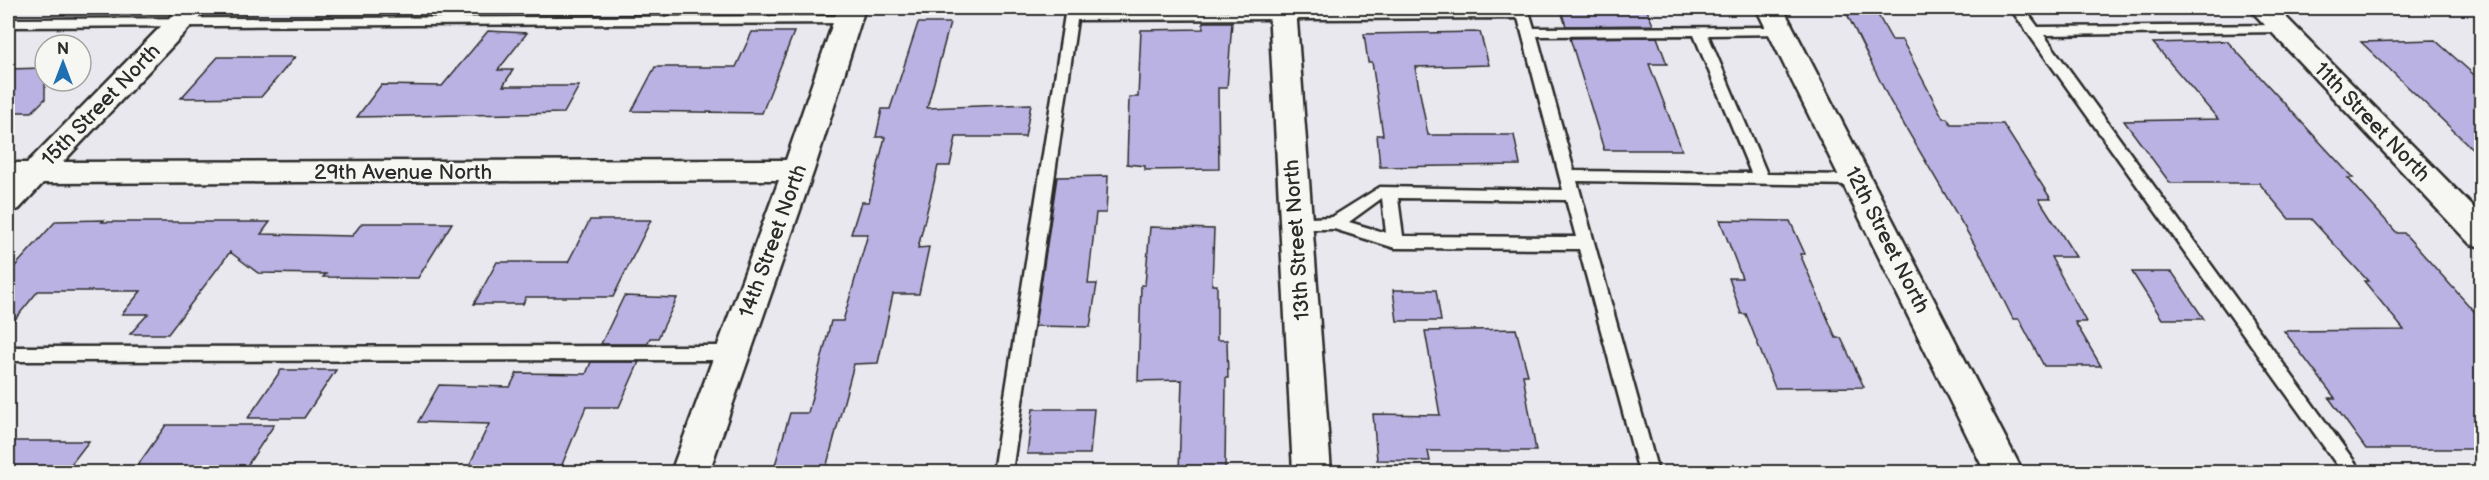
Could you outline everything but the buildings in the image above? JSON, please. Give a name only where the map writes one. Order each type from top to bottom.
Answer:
[{"type":"street","name":"13th Street North","points":[[1282,12],[1312,472]]},
{"type":"street","name":"14th Street North","points":[[690,472],[798,170],[850,14]]},
{"type":"street","name":"15th Street North","points":[[8,201],[21,173],[187,15]]},
{"type":"street","name":"11th Street North","points":[[2272,18],[2481,236]]},
{"type":"street","name":"12th Street North","points":[[1775,19],[2004,472]]},
{"type":"street","name":"29th Avenue North","points":[[21,173],[798,170]]},
{"type":"lane","points":[[2017,8],[2353,472]]},
{"type":"lane","points":[[1002,472],[1071,12],[1523,11],[1648,472]]},
{"type":"lane","points":[[8,23],[187,15],[850,14]]},
{"type":"lane","points":[[2034,31],[2272,18]]},
{"type":"lane","points":[[1528,33],[1700,32],[1775,19]]},
{"type":"lane","points":[[1700,32],[1761,179]]},
{"type":"lane","points":[[1567,176],[1856,180]]},
{"type":"lane","points":[[1335,223],[1380,192],[1572,195]]},
{"type":"lane","points":[[1389,192],[1395,242]]},
{"type":"lane","points":[[1296,223],[1335,223],[1395,242],[1586,243]]},
{"type":"lane","points":[[8,354],[732,353]]}]
